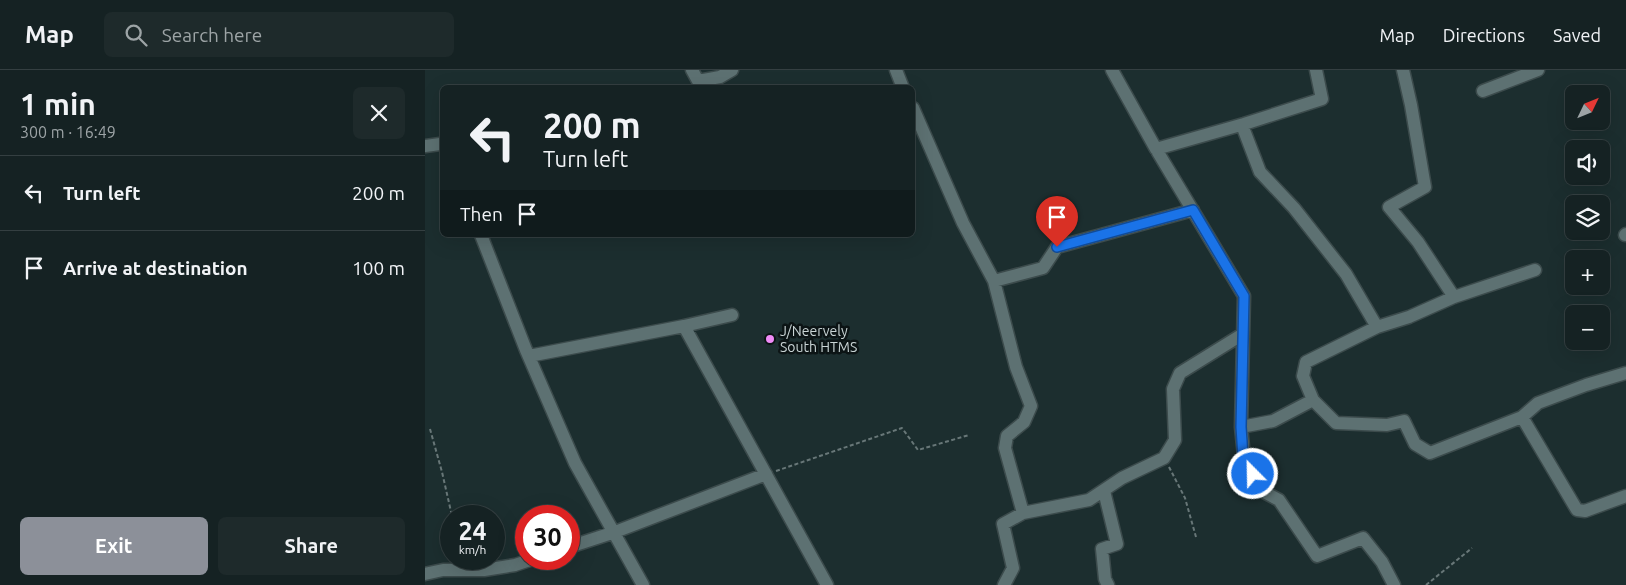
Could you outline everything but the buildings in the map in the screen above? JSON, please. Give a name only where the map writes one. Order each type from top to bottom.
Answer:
[{"type":"street","points":[[692,70],[698,81],[720,77],[732,70]]},
{"type":"street","points":[[896,70],[902,85]]},
{"type":"street","points":[[1112,70],[1156,149],[1244,296],[1241,427],[1243,456],[1262,491],[1279,500],[1317,556],[1363,538],[1382,562],[1394,585]]},
{"type":"street","points":[[1156,149],[1241,125],[1322,99],[1316,70]]},
{"type":"street","points":[[1403,70],[1425,186],[1389,207],[1418,242],[1454,297]]},
{"type":"street","points":[[1483,91],[1538,70]]},
{"type":"street","points":[[915,113],[963,223],[994,281],[1016,367],[1031,406],[1024,422],[1007,436],[1005,448],[1023,513]]},
{"type":"street","points":[[1241,125],[1260,172],[1294,208],[1346,274],[1377,327]]},
{"type":"street","points":[[425,146],[440,144]]},
{"type":"street","points":[[994,281],[1043,268],[1057,247],[1193,210]]},
{"type":"street","points":[[482,237],[529,356],[575,462],[643,585]]},
{"type":"street","points":[[1535,270],[1454,297],[1409,317],[1377,327],[1306,362],[1303,376],[1313,400],[1336,423],[1387,426],[1404,421],[1415,444],[1430,453],[1522,417],[1538,402],[1626,373]]},
{"type":"street","points":[[529,356],[732,315]]},
{"type":"street","points":[[684,326],[827,585]]},
{"type":"street","points":[[1004,585],[1013,568],[1003,524],[1023,513],[1089,500],[1123,478],[1164,458],[1175,440],[1173,388],[1180,373],[1243,334]]},
{"type":"street","points":[[1241,427],[1273,421],[1313,400]]},
{"type":"street","points":[[1522,417],[1577,510],[1585,511],[1626,496]]},
{"type":"street","points":[[580,543],[615,532],[766,474]]},
{"type":"street","points":[[1104,490],[1117,544],[1103,549],[1107,585]]},
{"type":"street","points":[[425,574],[443,570],[484,570],[515,565]]},
{"type":"path","points":[[766,474],[902,428],[918,450],[969,435]]},
{"type":"path","points":[[430,429],[449,505]]},
{"type":"path","points":[[1164,458],[1185,498],[1196,537]]},
{"type":"path","points":[[1426,585],[1472,548]]},
{"type":"place","name":"J/Neervely South HTMS","points":[[770,339]]},
{"type":"route","points":[[1057,247],[1193,210],[1244,296],[1241,427],[1243,456],[1253,474]]}]
